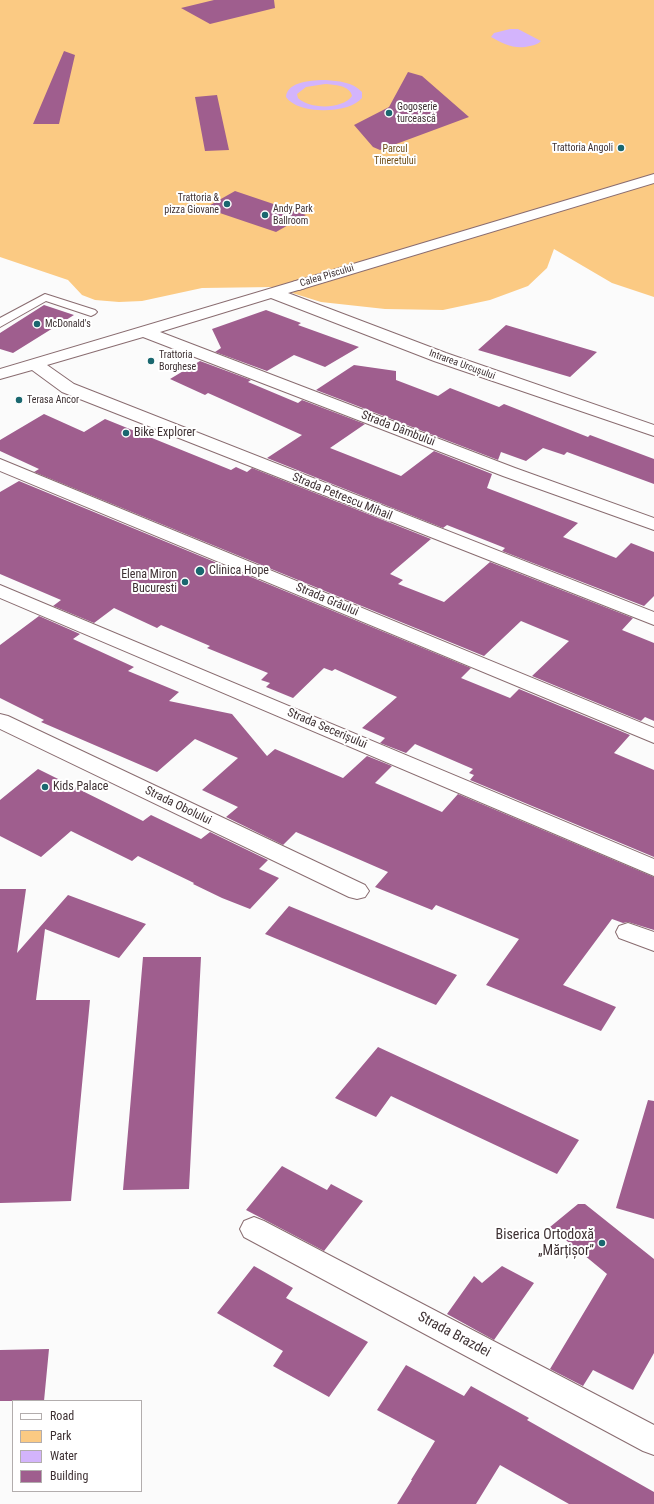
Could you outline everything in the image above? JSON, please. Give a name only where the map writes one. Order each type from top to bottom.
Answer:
[{"type":"street","name":"Calea Piscului","points":[[0,374],[654,178]]},
{"type":"street","name":"Intrarea Urcușului","points":[[272,293],[440,357],[654,432]]},
{"type":"street","name":"Strada Dâmbului","points":[[143,331],[509,472],[654,524]]},
{"type":"street","name":"Strada Petrescu Mihail","points":[[35,364],[56,381],[68,388],[654,620]]},
{"type":"street","name":"Strada Grâului","points":[[0,464],[654,736]]},
{"type":"street","name":"Strada Secerișului","points":[[0,591],[654,868]]},
{"type":"street","name":"Strada Obolului","points":[[1,725],[357,891]]},
{"type":"street","points":[[628,932],[654,942]]},
{"type":"street","name":"Strada Brazdei","points":[[254,1229],[654,1441]]},
{"type":"lane","points":[[0,323],[45,297],[91,312]]},
{"type":"green space","name":"Parcul Tineretului","points":[[0,0],[654,0],[654,297],[612,283],[554,249],[547,268],[528,286],[490,300],[443,310],[385,309],[321,302],[273,287],[202,288],[142,301],[119,302],[95,300],[82,295],[68,280],[0,257]]},
{"type":"water","points":[[510,29],[518,29],[541,41],[538,44],[525,47],[514,47],[491,37],[494,33]]},
{"type":"water","points":[[326,80],[354,86],[362,92],[362,98],[346,107],[324,110],[301,107],[292,103],[286,97],[291,88],[302,82]],"holes":[[[325,84],[337,85],[345,88],[351,92],[352,96],[347,101],[333,106],[317,106],[303,102],[298,98],[297,94],[306,87]]]},
{"type":"building","points":[[214,0],[274,0],[275,8],[210,24],[181,8]]},
{"type":"building","points":[[64,51],[75,55],[59,124],[33,124]]},
{"type":"building","points":[[408,72],[422,76],[469,117],[380,150],[373,147],[354,125],[389,107]]},
{"type":"building","points":[[217,95],[229,150],[205,151],[195,97]]},
{"type":"building","name":"Andy Park Ballroom","points":[[235,191],[306,215],[276,232],[205,208]]},
{"type":"building","name":"McDonald's","points":[[44,305],[74,315],[13,353],[0,349],[0,333]]},
{"type":"building","points":[[266,310],[301,323],[298,325],[359,347],[325,367],[294,355],[267,371],[215,352],[221,348],[212,329]]},
{"type":"building","points":[[506,325],[597,352],[570,377],[478,350]]},
{"type":"building","points":[[200,361],[251,380],[248,382],[298,403],[302,400],[365,424],[330,448],[401,476],[434,451],[492,474],[487,488],[578,523],[563,537],[616,558],[631,543],[654,552],[654,596],[644,606],[502,551],[505,548],[447,525],[443,528],[267,458],[302,435],[208,393],[205,395],[170,379]]},
{"type":"building","points":[[354,365],[396,371],[396,380],[438,396],[450,388],[499,407],[504,404],[588,437],[590,435],[654,459],[654,484],[567,452],[564,455],[543,448],[526,461],[501,452],[498,460],[316,390]]},
{"type":"building","points":[[44,414],[84,432],[105,419],[231,470],[236,467],[247,472],[252,468],[431,539],[390,574],[403,580],[398,584],[444,602],[490,562],[633,618],[622,630],[654,643],[654,721],[645,717],[641,721],[532,676],[569,641],[521,621],[484,656],[34,472],[39,469],[0,451],[0,440]]},
{"type":"building","points":[[19,481],[471,668],[461,678],[510,698],[519,689],[630,735],[614,753],[654,770],[654,857],[470,780],[474,775],[469,773],[473,769],[415,744],[406,753],[380,743],[385,738],[362,728],[397,697],[335,669],[332,671],[324,668],[293,698],[266,687],[270,683],[261,680],[268,673],[207,648],[210,646],[161,625],[157,628],[114,608],[94,623],[53,606],[61,600],[0,574],[0,492]]},
{"type":"building","points":[[39,616],[80,634],[73,639],[134,667],[128,671],[179,692],[169,701],[232,714],[267,756],[275,749],[343,778],[367,756],[392,766],[375,783],[442,812],[458,794],[654,877],[654,930],[612,919],[563,985],[616,1007],[601,1031],[486,985],[519,939],[436,905],[432,910],[375,887],[388,872],[296,832],[283,845],[226,817],[238,807],[202,790],[238,758],[195,739],[157,772],[41,722],[44,720],[0,698],[0,645]]},
{"type":"building","points":[[38,769],[143,821],[151,815],[201,839],[210,832],[268,860],[259,869],[279,878],[250,909],[222,898],[138,856],[132,861],[71,831],[41,857],[0,836],[0,800]]},
{"type":"building","points":[[0,889],[26,889],[17,953],[68,895],[146,924],[119,958],[45,929],[36,1000],[90,1000],[71,1201],[0,1203]]},
{"type":"building","points":[[289,906],[457,975],[436,1005],[265,934]]},
{"type":"building","points":[[143,957],[201,957],[189,1189],[123,1190]]},
{"type":"building","points":[[378,1047],[579,1140],[557,1174],[391,1096],[376,1117],[335,1098]]},
{"type":"building","points":[[648,1100],[654,1101],[654,1219],[616,1208]]},
{"type":"building","points":[[282,1166],[327,1190],[331,1184],[363,1201],[324,1251],[246,1210]]},
{"type":"building","points":[[578,1204],[585,1204],[654,1259],[654,1353],[633,1390],[593,1370],[583,1386],[550,1369],[607,1274],[550,1227]]},
{"type":"building","points":[[254,1266],[293,1288],[286,1298],[368,1342],[329,1397],[273,1366],[283,1351],[217,1313]]},
{"type":"building","points":[[502,1266],[534,1283],[494,1340],[447,1314],[474,1276],[482,1283]]},
{"type":"building","points":[[49,1349],[44,1400],[0,1401],[0,1350]]},
{"type":"building","points":[[406,1365],[464,1396],[471,1386],[529,1418],[527,1420],[654,1492],[654,1504],[569,1504],[500,1465],[476,1504],[397,1504],[435,1441],[377,1410]]},
{"type":"place","name":"Gogoșerie turcească","points":[[389,113]]},
{"type":"place","name":"Trattoria Angoli","points":[[621,148]]},
{"type":"place","name":"Trattoria & pizza Giovane","points":[[227,204]]},
{"type":"place","name":"Andy Park Ballroom","points":[[265,215]]},
{"type":"place","name":"McDonald's","points":[[37,324]]},
{"type":"place","name":"Trattoria Borghese","points":[[151,361]]},
{"type":"place","name":"Terasa Ancor","points":[[19,400]]},
{"type":"place","name":"Bike Explorer","points":[[126,433]]},
{"type":"place","name":"Clinica Hope","points":[[200,571]]},
{"type":"place","name":"Elena Miron Bucuresti","points":[[185,582]]},
{"type":"place","name":"Kids Palace","points":[[45,787]]},
{"type":"place","name":"Biserica Ortodoxă „Mărțișor”","points":[[602,1243]]}]
